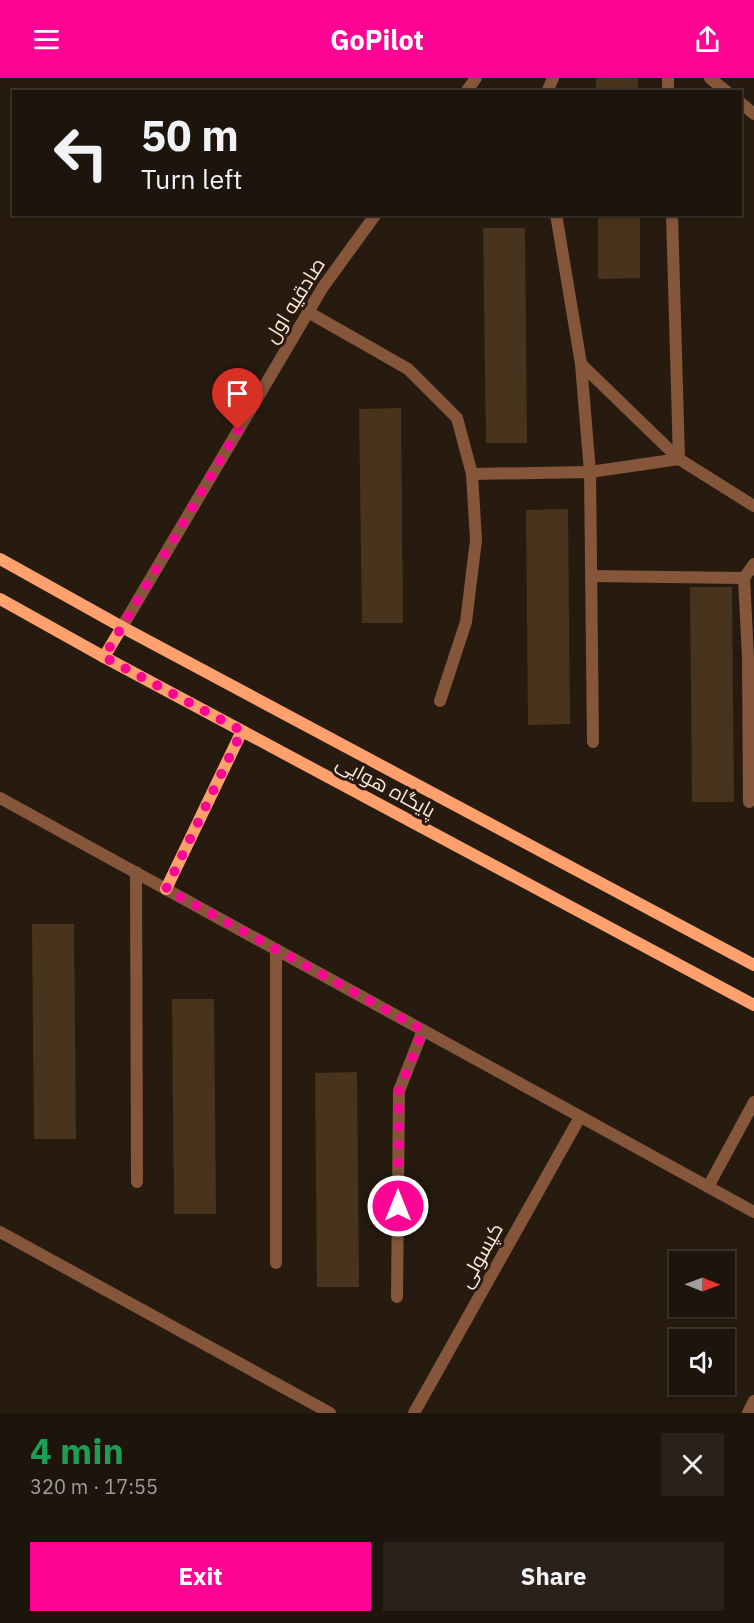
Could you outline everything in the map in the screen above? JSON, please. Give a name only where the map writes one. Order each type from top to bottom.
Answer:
[{"type":"main road","name":"پایگاه هوایی","points":[[0,559],[122,627],[754,965]]},
{"type":"main road","name":"پایگاه هوایی","points":[[0,599],[754,1005]]},
{"type":"main road","points":[[104,657],[122,627]]},
{"type":"main road","points":[[166,889],[242,731]]},
{"type":"street","points":[[710,78],[725,90]]},
{"type":"street","points":[[742,104],[754,114]]},
{"type":"street","name":"صادقیه اول","points":[[122,627],[323,287],[375,216]]},
{"type":"street","points":[[556,216],[580,364],[590,472],[592,742]]},
{"type":"street","points":[[672,216],[679,459]]},
{"type":"street","points":[[308,312],[408,369],[457,418],[472,474],[476,540],[466,622],[440,700]]},
{"type":"street","points":[[580,364],[679,459],[754,506]]},
{"type":"street","points":[[472,474],[590,472],[679,459]]},
{"type":"street","points":[[749,802],[751,658],[744,578],[754,564]]},
{"type":"street","points":[[591,576],[744,578]]},
{"type":"street","points":[[0,798],[754,1212]]},
{"type":"street","points":[[136,872],[137,1182]]},
{"type":"street","points":[[276,950],[276,1263]]},
{"type":"street","points":[[398,1297],[399,1091],[423,1030]]},
{"type":"street","points":[[708,1187],[754,1102]]},
{"type":"street","name":"کپسولی","points":[[414,1413],[580,1117]]},
{"type":"street","points":[[0,1232],[330,1413]]},
{"type":"street","points":[[747,1413],[754,1401]]},
{"type":"building","points":[[596,78],[638,78],[638,90],[596,90]]},
{"type":"building","points":[[598,216],[640,216],[640,278],[598,279]]},
{"type":"building","points":[[483,228],[525,228],[527,443],[486,443]]},
{"type":"building","points":[[401,408],[403,623],[362,623],[359,409]]},
{"type":"building","points":[[568,509],[570,724],[528,725],[526,510]]},
{"type":"building","points":[[690,587],[732,587],[734,802],[692,802]]},
{"type":"building","points":[[32,924],[74,924],[76,1139],[34,1139]]},
{"type":"building","points":[[172,999],[214,999],[216,1214],[174,1214]]},
{"type":"building","points":[[357,1072],[359,1287],[317,1287],[315,1073]]},
{"type":"route","points":[[238,430],[104,657],[242,731],[166,889],[423,1030],[399,1091],[398,1206]]}]
